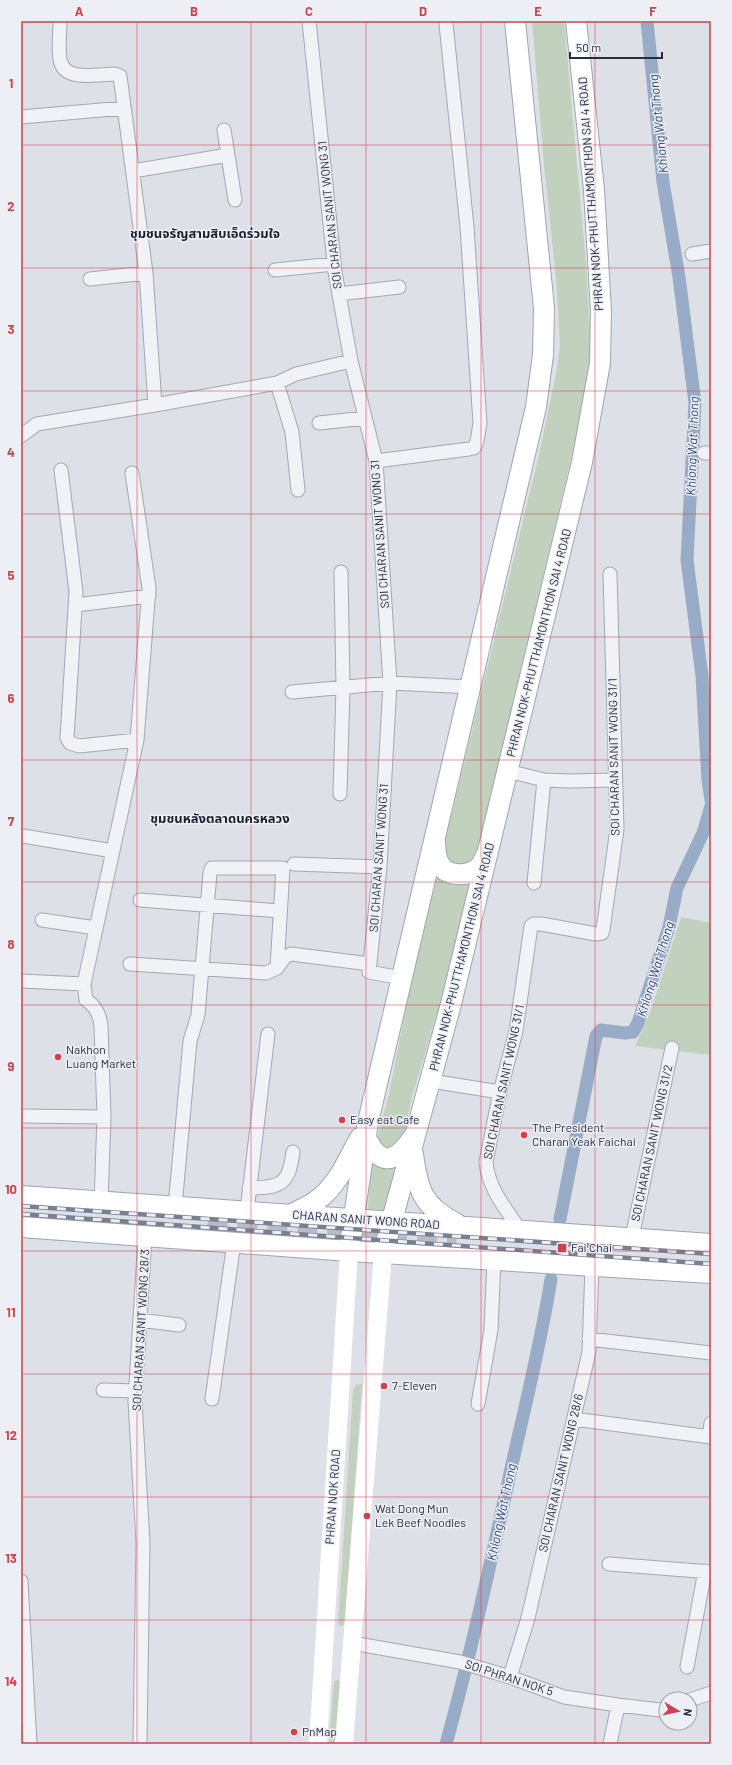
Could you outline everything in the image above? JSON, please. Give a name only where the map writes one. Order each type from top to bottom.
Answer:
[{"type":"main road","points":[[511,21],[519,63]]},
{"type":"main road","points":[[349,1251],[366,1131],[526,455],[536,407],[543,355],[544,308],[515,21]]},
{"type":"main road","name":"PHRAN NOK-PHUTTHAMONTHON SAI 4 ROAD","points":[[383,1253],[431,1081],[508,771],[582,462],[600,363],[601,310],[599,254],[581,58],[576,21]]},
{"type":"main road","points":[[580,21],[581,58]]},
{"type":"main road","points":[[435,836],[438,861],[440,865],[450,873],[460,875],[479,868],[488,852]]},
{"type":"main road","points":[[366,1131],[370,1147],[377,1154],[389,1158],[401,1154],[414,1141]]},
{"type":"main road","points":[[290,1215],[320,1198],[334,1183],[366,1131]]},
{"type":"main road","points":[[414,1141],[417,1182],[426,1200],[444,1217],[460,1226]]},
{"type":"main road","name":"CHARAN SANIT WONG ROAD","points":[[21,1196],[484,1228],[515,1240],[711,1266]]},
{"type":"main road","points":[[21,1204],[207,1223],[21,1218]]},
{"type":"main road","points":[[230,1242],[242,1238],[246,1235],[248,1230],[247,1222],[239,1211]]},
{"type":"main road","points":[[21,1227],[349,1251],[711,1273]]},
{"type":"main road","points":[[484,1228],[474,1235],[472,1241],[473,1252],[488,1259]]},
{"type":"main road","name":"CHARAN SANIT WONG ROAD","points":[[515,1240],[632,1237],[711,1244]]},
{"type":"main road","name":"CHARAN SANIT WONG ROAD","points":[[515,1240],[711,1252]]},
{"type":"main road","name":"PHRAN NOK ROAD","points":[[318,1744],[349,1251]]},
{"type":"main road","points":[[344,1744],[383,1253]]},
{"type":"street","points":[[60,21],[60,59],[63,67],[69,73],[75,75],[115,74],[120,76],[146,273],[155,405]]},
{"type":"street","name":"SOI CHARAN SANIT WONG 31","points":[[309,21],[334,264],[351,361],[376,462],[390,683],[380,867],[370,964]]},
{"type":"street","points":[[376,462],[474,448],[478,436],[480,423],[467,227],[446,24]]},
{"type":"street","points":[[21,118],[124,108]]},
{"type":"street","points":[[224,130],[235,200]]},
{"type":"street","points":[[133,171],[228,155]]},
{"type":"street","points":[[692,254],[711,251]]},
{"type":"street","points":[[275,270],[334,264]]},
{"type":"street","points":[[90,279],[146,273]]},
{"type":"street","points":[[339,294],[399,287]]},
{"type":"street","points":[[21,436],[37,424],[277,383],[296,374],[351,361]]},
{"type":"street","points":[[277,383],[292,432],[298,490]]},
{"type":"street","points":[[319,423],[365,418]]},
{"type":"street","points":[[61,470],[76,592],[67,738],[70,743],[79,746],[138,740]]},
{"type":"street","points":[[101,1202],[104,1117],[100,1017],[95,1007],[86,1000],[84,984],[138,740],[149,596],[132,473]]},
{"type":"street","points":[[340,794],[342,688],[341,572]]},
{"type":"street","name":"SOI CHARAN SANIT WONG 31/1","points":[[515,1240],[487,1173],[486,1162],[500,1092],[516,1031],[532,926],[534,924],[541,924],[596,934],[602,933],[603,930],[617,829],[614,780],[610,574]]},
{"type":"street","points":[[76,605],[149,596]]},
{"type":"street","points":[[292,692],[390,683],[471,687]]},
{"type":"street","points":[[508,771],[544,780],[614,780]]},
{"type":"street","points":[[534,884],[544,780]]},
{"type":"street","points":[[21,837],[23,836],[113,851]]},
{"type":"street","points":[[294,864],[380,867]]},
{"type":"street","points":[[175,1207],[190,1041],[198,1015],[207,904],[210,873],[212,868],[283,868],[277,968]]},
{"type":"street","points":[[140,900],[207,904],[280,911]]},
{"type":"street","points":[[42,920],[96,928]]},
{"type":"street","points":[[130,964],[266,973],[277,968],[285,957],[291,954],[370,964],[369,972],[401,978]]},
{"type":"street","points":[[21,981],[84,984]]},
{"type":"street","points":[[239,1211],[249,1188],[268,1034]]},
{"type":"street","name":"SOI CHARAN SANIT WONG 31/2","points":[[632,1237],[672,1048]]},
{"type":"street","points":[[431,1081],[500,1092]]},
{"type":"street","points":[[21,1116],[104,1117]]},
{"type":"street","points":[[249,1188],[267,1188],[283,1181],[290,1172],[293,1152]]},
{"type":"street","name":"SOI CHARAN SANIT WONG 28/3","points":[[140,1744],[143,1543],[135,1391],[145,1236]]},
{"type":"street","points":[[212,1399],[230,1242]]},
{"type":"street","points":[[478,1404],[491,1330],[488,1259]]},
{"type":"street","name":"SOI CHARAN SANIT WONG 28/6","points":[[510,1677],[528,1618],[589,1352],[592,1266]]},
{"type":"street","points":[[140,1320],[179,1325]]},
{"type":"street","points":[[589,1339],[711,1353]]},
{"type":"street","points":[[103,1390],[135,1391]]},
{"type":"street","points":[[574,1419],[710,1437],[711,1423]]},
{"type":"street","points":[[609,1564],[708,1572],[687,1667]]},
{"type":"street","points":[[21,1581],[30,1744]]},
{"type":"street","name":"SOI PHRAN NOK 5","points":[[352,1643],[460,1662],[510,1677],[564,1696],[618,1706],[658,1710]]},
{"type":"street","points":[[698,1698],[711,1694]]},
{"type":"street","points":[[610,1744],[618,1706]]},
{"type":"green space","points":[[532,21],[564,21],[586,264],[591,349],[584,404],[476,858],[473,864],[453,866],[446,858],[443,850],[540,450],[556,374],[560,346],[556,278],[544,165]]},
{"type":"green space","points":[[438,872],[471,881],[440,1003],[412,1097],[403,1137],[391,1152],[376,1143],[389,1094],[410,987]]},
{"type":"green space","points":[[681,917],[711,923],[711,1055],[635,1046],[651,1010]]},
{"type":"green space","points":[[370,1162],[397,1164],[387,1209],[382,1215],[368,1213]]},
{"type":"green space","points":[[362,1384],[345,1622],[342,1626],[338,1625],[353,1390],[356,1385]]},
{"type":"green space","points":[[338,1680],[342,1684],[337,1744],[329,1744],[334,1681]]},
{"type":"waterway","name":"Khlong Wat Thong","points":[[647,21],[663,182],[679,277],[695,403],[687,560],[702,676],[708,780],[711,800]]},
{"type":"waterway","name":"Khlong Wat Thong","points":[[560,1219],[596,1036],[601,1030],[625,1033],[633,1032],[638,1023],[669,927],[677,888],[703,833],[711,806]]},
{"type":"waterway","name":"Khlong Wat Thong","points":[[446,1744],[464,1676],[538,1351],[551,1279]]},
{"type":"tunnel","points":[[207,1230],[456,1248]]},
{"type":"railway","points":[[21,1206],[711,1254]]},
{"type":"railway","points":[[21,1214],[711,1264]]},
{"type":"place","name":"Nakhon Luang Market","points":[[58,1057]]},
{"type":"place","name":"Easy eat Cafe","points":[[342,1120]]},
{"type":"place","name":"The President Charan Yeak Faichai","points":[[524,1135]]},
{"type":"place","name":"Fai Chai","points":[[562,1248]]},
{"type":"place","name":"7-Eleven","points":[[384,1386]]},
{"type":"place","name":"Wat Dong Mun Lek Beef Noodles","points":[[367,1516]]},
{"type":"place","name":"PnMap","points":[[294,1732]]},
{"type":"district","name":"ชุมชนจรัญสามสิบเอ็ดร่วมใจ","points":[[205,233]]},
{"type":"district","name":"ชุมชนหลังตลาดนครหลวง","points":[[220,818]]}]
